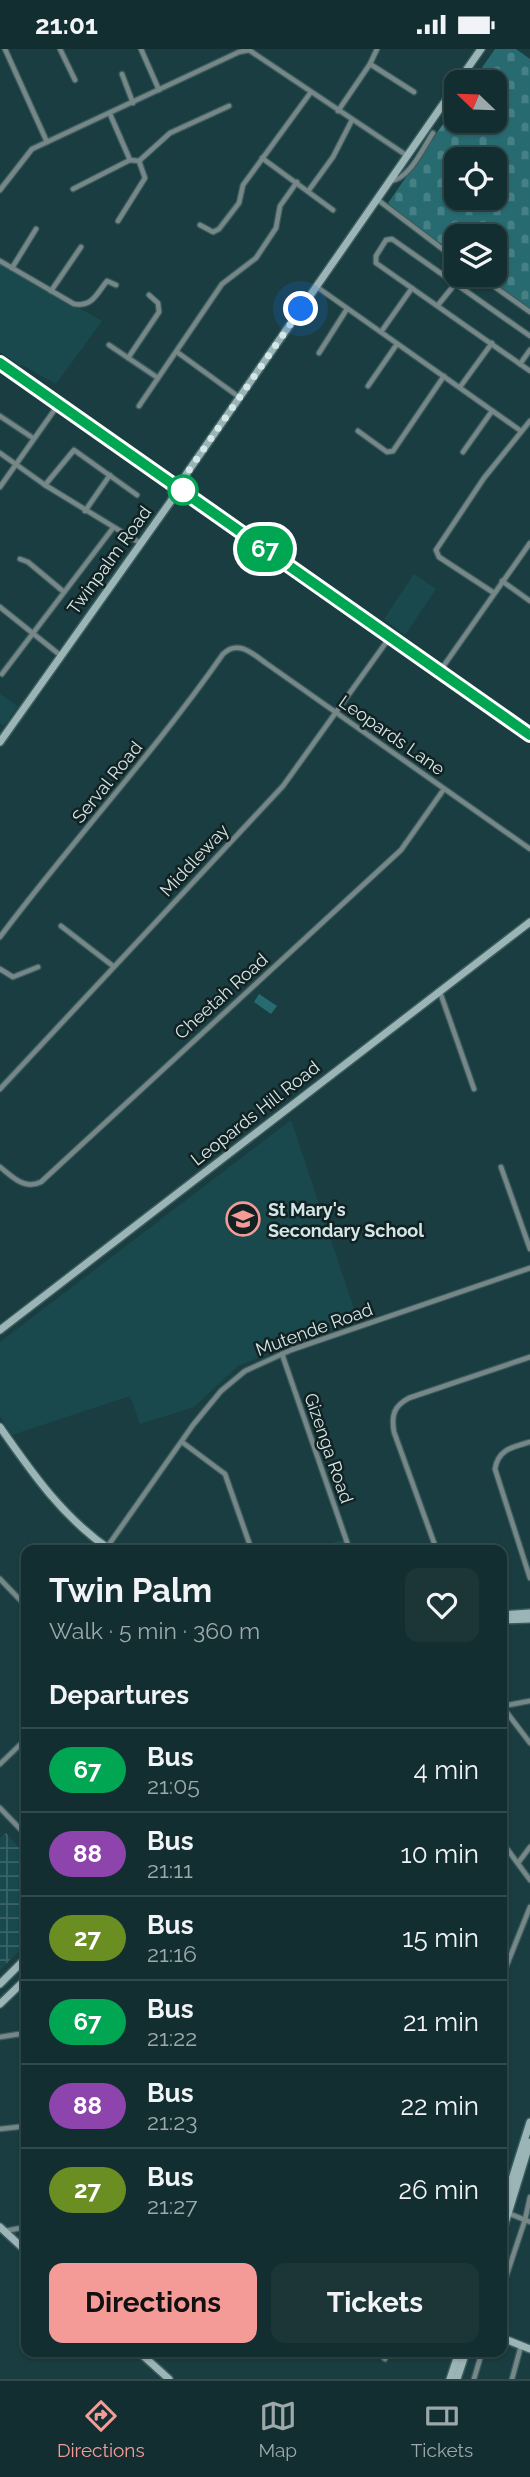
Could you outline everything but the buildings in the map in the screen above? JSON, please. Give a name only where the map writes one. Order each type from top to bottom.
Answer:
[{"type":"main road","name":"Twinpalm Road","points":[[466,70],[481,49]]},
{"type":"main road","name":"Twinpalm Road","points":[[0,742],[171,501],[187,473],[378,201],[444,101]]},
{"type":"main road","points":[[0,363],[530,734]]},
{"type":"main road","points":[[167,478],[178,478],[187,473]]},
{"type":"main road","points":[[171,501],[180,495],[191,495]]},
{"type":"main road","name":"Leopards Hill Road","points":[[0,1330],[530,922]]},
{"type":"main road","points":[[0,1427],[52,1498],[102,1545]]},
{"type":"main road","points":[[0,1434],[49,1500],[68,1520],[100,1545]]},
{"type":"main road","points":[[507,1617],[530,1613]]},
{"type":"main road","points":[[507,1618],[530,1619]]},
{"type":"main road","points":[[0,1984],[21,1963]]},
{"type":"main road","points":[[0,2004],[21,1984]]},
{"type":"main road","points":[[507,2205],[530,2122]]},
{"type":"main road","points":[[507,2206],[530,2142]]},
{"type":"main road","points":[[2,2229],[21,2246]]},
{"type":"main road","points":[[507,2340],[530,2349]]},
{"type":"main road","points":[[145,2357],[169,2379]]},
{"type":"main road","points":[[450,2379],[457,2357]]},
{"type":"main road","points":[[457,2379],[464,2357]]},
{"type":"street","points":[[5,49],[47,142]]},
{"type":"street","points":[[60,49],[75,80]]},
{"type":"street","points":[[141,49],[159,90]]},
{"type":"street","points":[[338,111],[377,49]]},
{"type":"street","points":[[0,190],[23,157],[32,149],[239,52],[249,50],[406,155]]},
{"type":"street","points":[[370,64],[414,92]]},
{"type":"street","points":[[122,74],[133,103]]},
{"type":"street","points":[[200,225],[213,232],[219,229],[239,202],[243,185],[311,92]]},
{"type":"street","points":[[73,189],[130,160],[139,161],[170,133],[229,106]]},
{"type":"street","points":[[110,114],[130,160]]},
{"type":"street","points":[[309,190],[333,157],[352,120]]},
{"type":"street","points":[[390,181],[396,181],[406,174],[433,133]]},
{"type":"street","points":[[262,158],[333,209]]},
{"type":"street","points":[[118,221],[145,178],[139,161]]},
{"type":"street","points":[[139,407],[222,284],[256,258],[276,228],[280,206],[297,182]]},
{"type":"street","points":[[378,201],[444,250]]},
{"type":"street","points":[[12,268],[36,229]]},
{"type":"street","points":[[444,276],[389,238],[376,255],[376,263],[530,371]]},
{"type":"street","points":[[51,291],[81,247]]},
{"type":"street","points":[[0,261],[74,304],[91,302],[105,282],[116,285]]},
{"type":"street","points":[[317,287],[521,431]]},
{"type":"street","points":[[438,305],[453,287]]},
{"type":"street","points":[[459,287],[530,336]]},
{"type":"street","points":[[495,287],[530,312]]},
{"type":"street","points":[[381,332],[412,288]]},
{"type":"street","points":[[128,358],[159,312],[158,303],[149,295]]},
{"type":"street","points":[[319,353],[348,309]]},
{"type":"street","points":[[460,387],[492,343]]},
{"type":"street","points":[[368,386],[397,344]]},
{"type":"street","points":[[109,345],[158,378]]},
{"type":"street","points":[[520,364],[530,350]]},
{"type":"street","points":[[177,352],[239,397]]},
{"type":"street","points":[[358,431],[387,452],[393,451],[444,376]]},
{"type":"street","points":[[0,487],[59,403]]},
{"type":"street","points":[[463,452],[492,411]]},
{"type":"street","points":[[0,416],[33,438]]},
{"type":"street","points":[[494,593],[439,557],[436,550],[484,478],[530,421]]},
{"type":"street","points":[[45,485],[73,450],[138,495]]},
{"type":"street","points":[[0,453],[85,511],[140,543]]},
{"type":"street","points":[[85,511],[110,475]]},
{"type":"street","points":[[2,674],[113,529]]},
{"type":"street","points":[[440,671],[530,543]]},
{"type":"street","points":[[20,559],[28,562],[64,592]]},
{"type":"street","points":[[502,581],[530,601]]},
{"type":"street","points":[[2,611],[60,655]]},
{"type":"street","name":"Middleway","points":[[0,1089],[283,786],[390,636]]},
{"type":"street","name":"Leopards Lane","points":[[235,646],[247,650],[530,849]]},
{"type":"street","name":"Serval Road","points":[[0,937],[2,929],[94,821],[223,655],[235,646]]},
{"type":"street","name":"Cheetah Road","points":[[0,1167],[26,1185],[41,1182],[401,851],[444,789]]},
{"type":"street","points":[[61,926],[113,966]]},
{"type":"street","points":[[0,969],[13,977],[38,967]]},
{"type":"street","points":[[440,992],[474,1089]]},
{"type":"street","points":[[501,1167],[530,1249]]},
{"type":"street","name":"Mutende Road","points":[[110,1545],[220,1391],[245,1371],[282,1354],[530,1268]]},
{"type":"street","name":"Gizenga Road","points":[[282,1354],[348,1545]]},
{"type":"street","points":[[435,1545],[394,1431],[393,1413],[400,1403],[409,1398],[530,1357]]},
{"type":"street","points":[[182,1441],[222,1471],[228,1479],[250,1545]]},
{"type":"street","points":[[530,1442],[501,1453],[496,1460],[495,1469],[530,1578]]},
{"type":"street","points":[[0,1579],[21,1601]]},
{"type":"street","points":[[507,1705],[530,1701]]},
{"type":"street","points":[[507,1711],[530,1743]]},
{"type":"street","points":[[0,1764],[21,1746]]},
{"type":"street","points":[[0,1808],[21,1830]]},
{"type":"street","points":[[517,1863],[530,1847]]},
{"type":"street","points":[[507,1849],[530,1880]]},
{"type":"street","points":[[507,1964],[530,1907]]},
{"type":"street","points":[[0,2037],[21,2034]]},
{"type":"street","points":[[0,2129],[21,2127]]},
{"type":"street","points":[[507,2276],[528,2221],[530,2197]]},
{"type":"street","points":[[507,2213],[528,2221]]},
{"type":"street","points":[[2,2229],[21,2227]]},
{"type":"street","points":[[512,2379],[521,2345]]},
{"type":"street","points":[[474,2379],[481,2357]]},
{"type":"shaded area","points":[[0,263],[102,321],[56,384],[20,366],[0,352]]},
{"type":"shaded area","points":[[414,574],[436,589],[405,635],[384,619]]},
{"type":"shaded area","points":[[0,694],[18,706],[4,726],[0,723]]},
{"type":"shaded area","name":"St Mary's Secondary School","points":[[291,1120],[357,1318],[238,1366],[194,1407],[140,1424],[130,1396],[12,1435],[0,1416],[0,1342]]},
{"type":"shaded area","points":[[344,1540],[346,1545],[326,1545]]},
{"type":"shaded area","points":[[6,1833],[21,1850],[21,1949],[0,1970],[0,1838]]},
{"type":"green space","points":[[495,49],[516,49],[530,59],[530,310],[498,287],[507,287],[507,224],[444,224],[444,248],[402,218],[388,203],[444,123],[444,133],[508,133],[508,70],[480,70]]},
{"type":"green space","points":[[259,994],[277,1006],[271,1014],[254,1002]]},
{"type":"bus line","name":"67","points":[[0,363],[530,735]]},
{"type":"place","name":"St Mary's Secondary School","points":[[243,1219]]},
{"type":"route","points":[[183,490],[179,487],[187,473],[301,309]]}]
